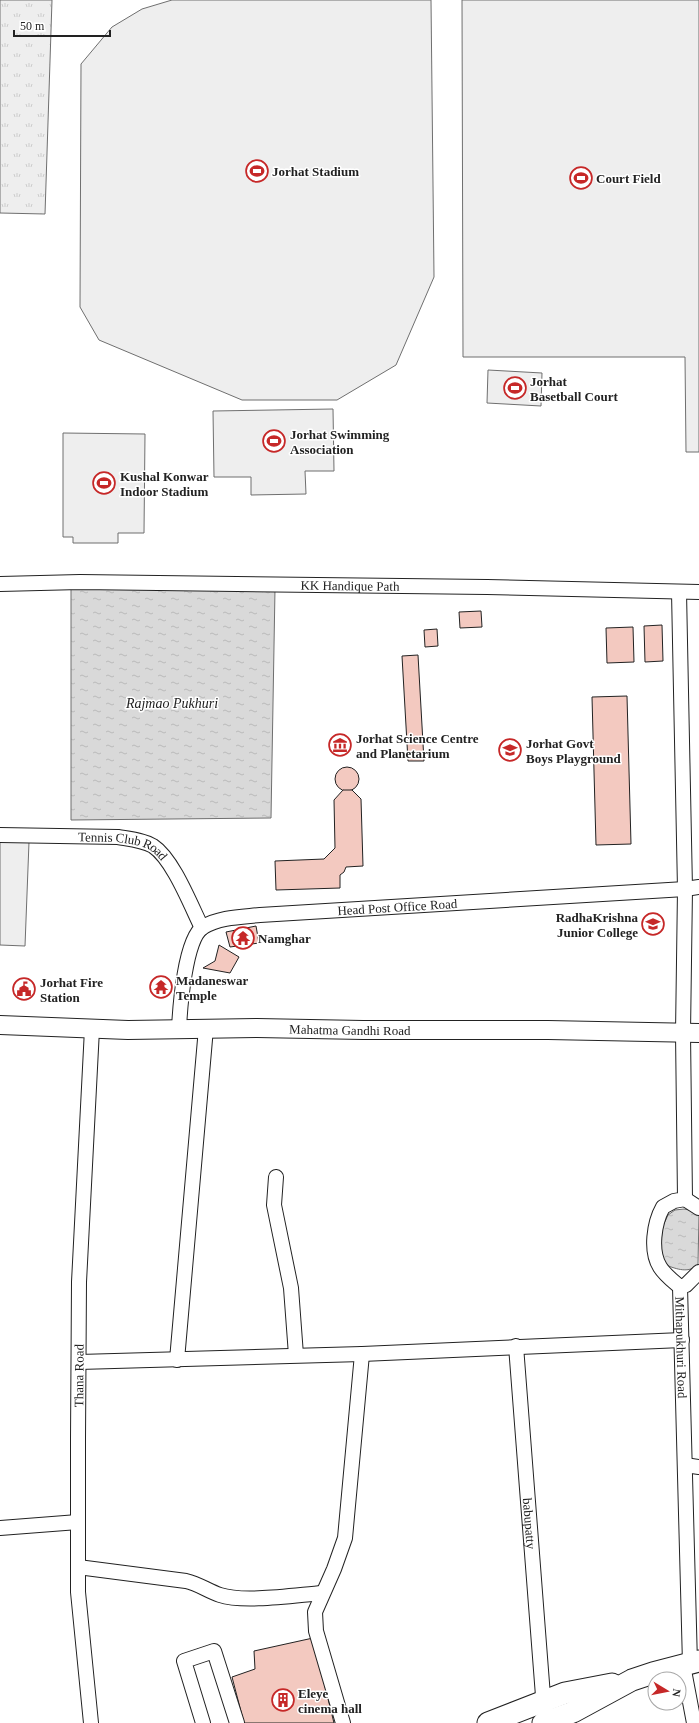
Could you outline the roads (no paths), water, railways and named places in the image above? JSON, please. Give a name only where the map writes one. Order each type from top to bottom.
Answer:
[{"type":"highway","points":[[488,1723],[565,1693],[632,1680],[691,1663]]},
{"type":"highway","points":[[545,1723],[573,1712],[632,1680]]},
{"type":"main road","name":"Mahatma Gandhi Road","points":[[0,1025],[128,1030],[206,1028],[548,1030],[691,1033]]},
{"type":"street","name":"KK Handique Path","points":[[0,584],[80,582],[487,587],[699,592]]},
{"type":"street","points":[[679,592],[692,888],[691,1033],[685,1198],[699,1208]]},
{"type":"street","name":"Tennis Club Road","points":[[0,834],[118,837],[147,843],[154,847],[166,859],[202,928]]},
{"type":"street","name":"Head Post Office Road","points":[[202,928],[217,920],[260,915],[692,888]]},
{"type":"street","points":[[179,1029],[189,951],[196,935],[202,928]]},
{"type":"street","points":[[177,1360],[206,1028]]},
{"type":"street","name":"Thana Road","points":[[91,1723],[78,1592],[78,1522],[79,1282],[92,1029]]},
{"type":"street","points":[[276,1177],[274,1205],[291,1288],[296,1355]]},
{"type":"street","name":"Mithapukhuri Road","points":[[685,1198],[674,1201],[663,1207],[656,1227],[655,1238],[656,1253],[659,1265],[669,1278],[680,1287],[682,1340],[692,1466],[691,1663],[694,1723]]},
{"type":"street","points":[[680,1287],[686,1285],[699,1272]]},
{"type":"street","points":[[79,1362],[362,1354],[516,1346],[682,1340]]},
{"type":"street","name":"babupatty","points":[[516,1346],[545,1723]]},
{"type":"street","points":[[343,1723],[316,1631],[315,1612],[322,1593],[334,1570],[345,1538],[362,1354]]},
{"type":"street","points":[[0,1528],[78,1522]]},
{"type":"street","points":[[78,1567],[186,1581],[196,1583],[221,1595],[232,1597],[249,1598],[322,1593]]},
{"type":"street","points":[[203,1723],[184,1661],[214,1651],[237,1723]]},
{"type":"water","name":"Rajmao Pukhuri","points":[[71,585],[275,589],[271,818],[71,820]]},
{"type":"water","points":[[684,1209],[694,1211],[699,1214],[698,1264],[687,1270],[666,1265],[661,1252],[661,1230],[668,1215],[675,1210]]},
{"type":"place","name":"Jorhat Stadium","points":[[257,171]]},
{"type":"place","name":"Court Field","points":[[581,178]]},
{"type":"place","name":"Jorhat Basetball Court","points":[[515,388]]},
{"type":"place","name":"Jorhat Swimming Association","points":[[274,441]]},
{"type":"place","name":"Kushal Konwar Indoor Stadium","points":[[104,483]]},
{"type":"place","name":"Jorhat Science Centre and Planetarium","points":[[340,745]]},
{"type":"place","name":"Jorhat Govt Boys Playground","points":[[510,750]]},
{"type":"place","name":"RadhaKrishna Junior College","points":[[653,924]]},
{"type":"place","name":"Namghar","points":[[243,938]]},
{"type":"place","name":"Madaneswar Temple","points":[[161,987]]},
{"type":"place","name":"Jorhat Fire Station","points":[[24,989]]},
{"type":"place","name":"Eleye cinema hall","points":[[283,1700]]}]
